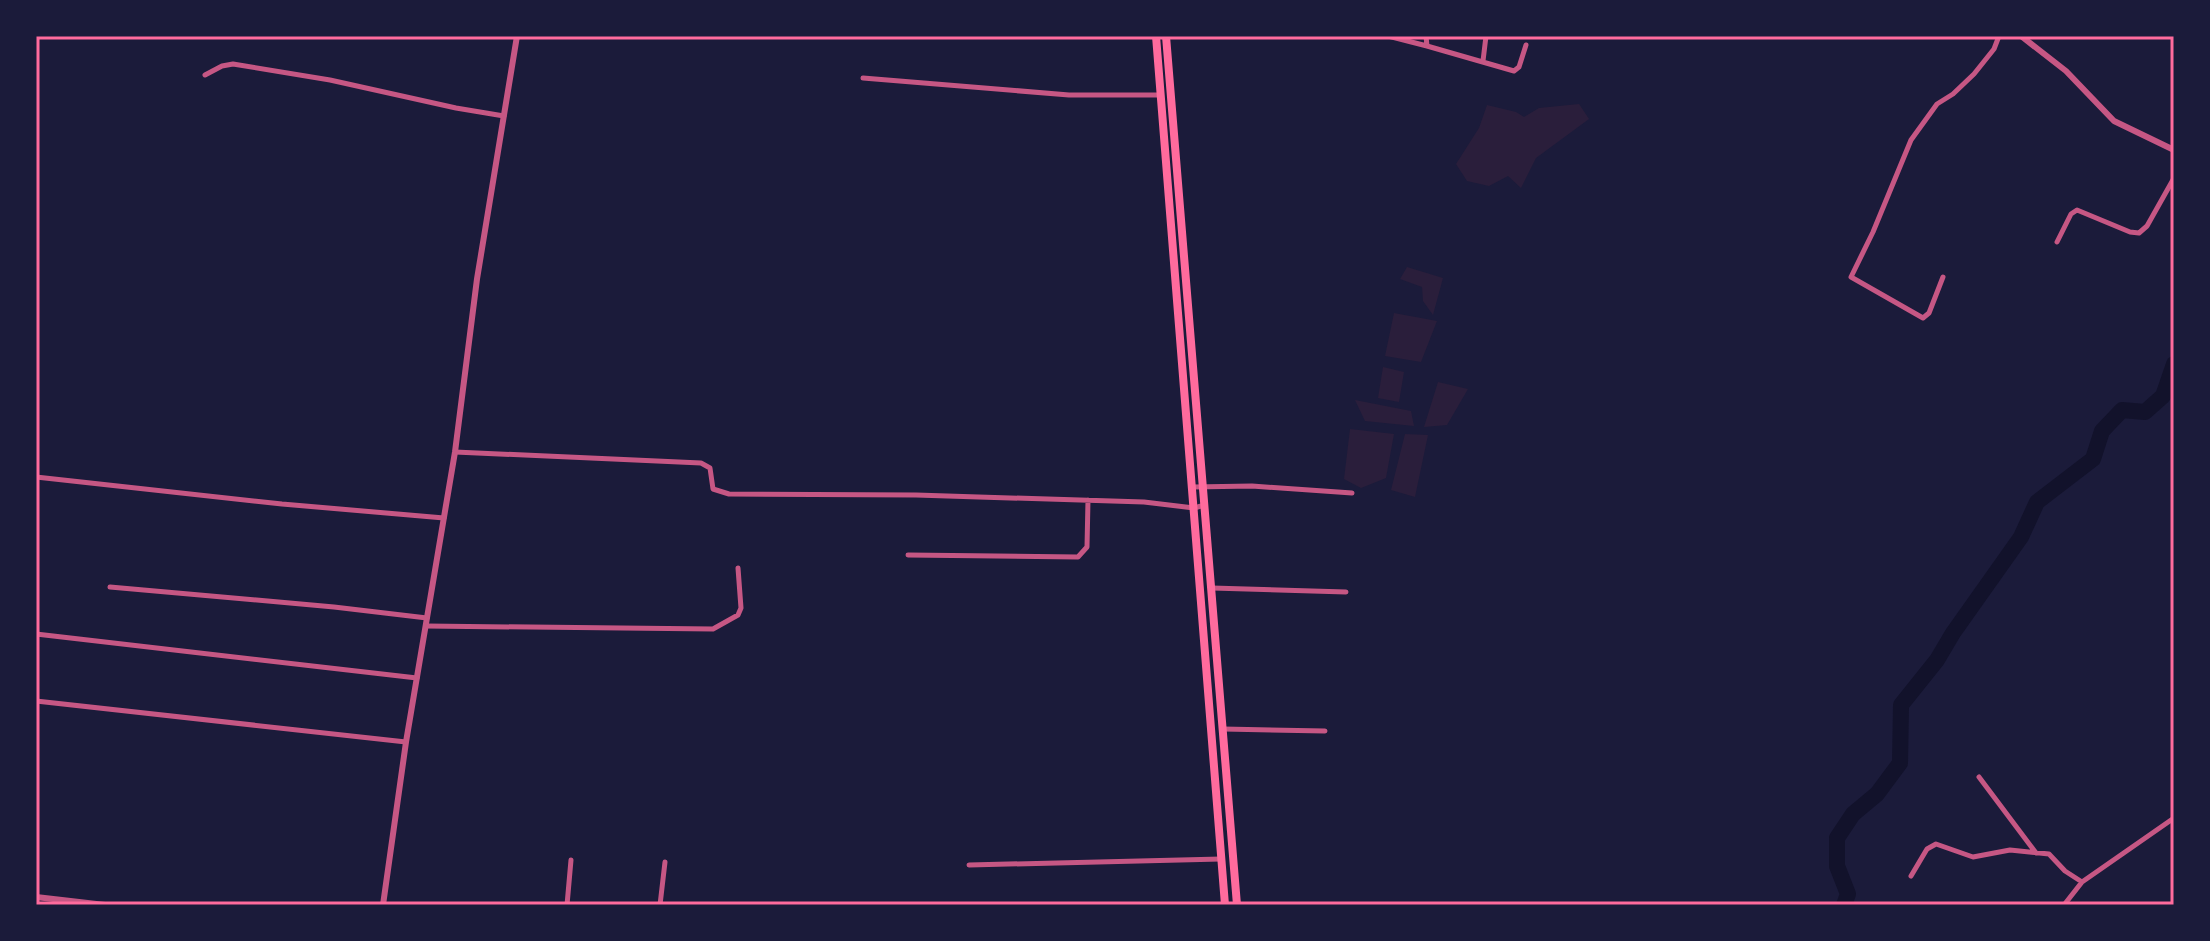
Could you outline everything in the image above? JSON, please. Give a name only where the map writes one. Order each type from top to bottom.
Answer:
[{"type":"highway","points":[[1156,36],[1225,905]]},
{"type":"highway","points":[[1166,36],[1237,905]]},
{"type":"street","points":[[383,905],[406,742],[455,452],[477,279],[517,36]]},
{"type":"street","points":[[1388,36],[1516,71],[1526,45]]},
{"type":"street","points":[[1426,36],[1427,46]]},
{"type":"street","points":[[1483,61],[1486,36]]},
{"type":"street","points":[[1943,277],[1929,313],[1923,318],[1851,277],[1911,140],[1937,104],[1974,74],[1994,49],[1999,36]]},
{"type":"street","points":[[2021,36],[2066,71],[2114,121],[2174,150]]},
{"type":"street","points":[[205,75],[233,64],[330,80],[504,116]]},
{"type":"street","points":[[863,78],[1069,95],[1159,95]]},
{"type":"street","points":[[2057,242],[2071,214],[2077,210],[2139,233],[2147,226],[2174,178]]},
{"type":"street","points":[[455,452],[701,463],[710,468],[713,489],[729,494],[1088,500],[1194,508],[1206,505]]},
{"type":"street","points":[[36,477],[444,518]]},
{"type":"street","points":[[1193,487],[1252,486],[1352,493]]},
{"type":"street","points":[[908,555],[1078,557],[1087,547],[1088,500]]},
{"type":"street","points":[[110,587],[334,607],[426,622],[713,629],[738,615],[741,608],[738,568]]},
{"type":"street","points":[[1212,588],[1346,592]]},
{"type":"street","points":[[36,634],[418,678]]},
{"type":"street","points":[[36,701],[406,742]]},
{"type":"street","points":[[1223,729],[1325,731]]},
{"type":"street","points":[[1979,777],[2037,854]]},
{"type":"street","points":[[2068,903],[2082,882],[2174,818]]},
{"type":"street","points":[[1911,876],[1927,849],[1936,844],[1973,857],[2010,850],[2051,856],[2065,871],[2082,882]]},
{"type":"street","points":[[969,865],[1222,859]]},
{"type":"street","points":[[567,905],[571,860]]},
{"type":"street","points":[[660,905],[665,862]]},
{"type":"street","points":[[36,897],[105,905]]},
{"type":"shaded area","points":[[1579,104],[1589,119],[1536,158],[1521,188],[1508,176],[1489,186],[1467,181],[1456,164],[1479,128],[1487,105],[1524,117],[1539,108]]},
{"type":"shaded area","points":[[1407,267],[1443,278],[1433,315],[1423,301],[1422,287],[1400,279]]},
{"type":"shaded area","points":[[1394,313],[1437,321],[1421,362],[1385,356]]},
{"type":"shaded area","points":[[1383,367],[1404,372],[1399,402],[1378,398]]},
{"type":"shaded area","points":[[1438,382],[1468,389],[1447,425],[1424,427]]},
{"type":"shaded area","points":[[1355,400],[1411,411],[1414,426],[1365,421]]},
{"type":"shaded area","points":[[1350,429],[1394,434],[1386,478],[1361,488],[1344,479]]},
{"type":"shaded area","points":[[1405,434],[1428,435],[1415,497],[1391,490]]},
{"type":"waterway","points":[[1844,905],[1848,894],[1837,866],[1837,838],[1853,814],[1877,794],[1900,763],[1901,705],[1937,660],[2021,537],[2037,502],[2093,459],[2102,431],[2122,410],[2145,412],[2163,396],[2174,364]]}]
